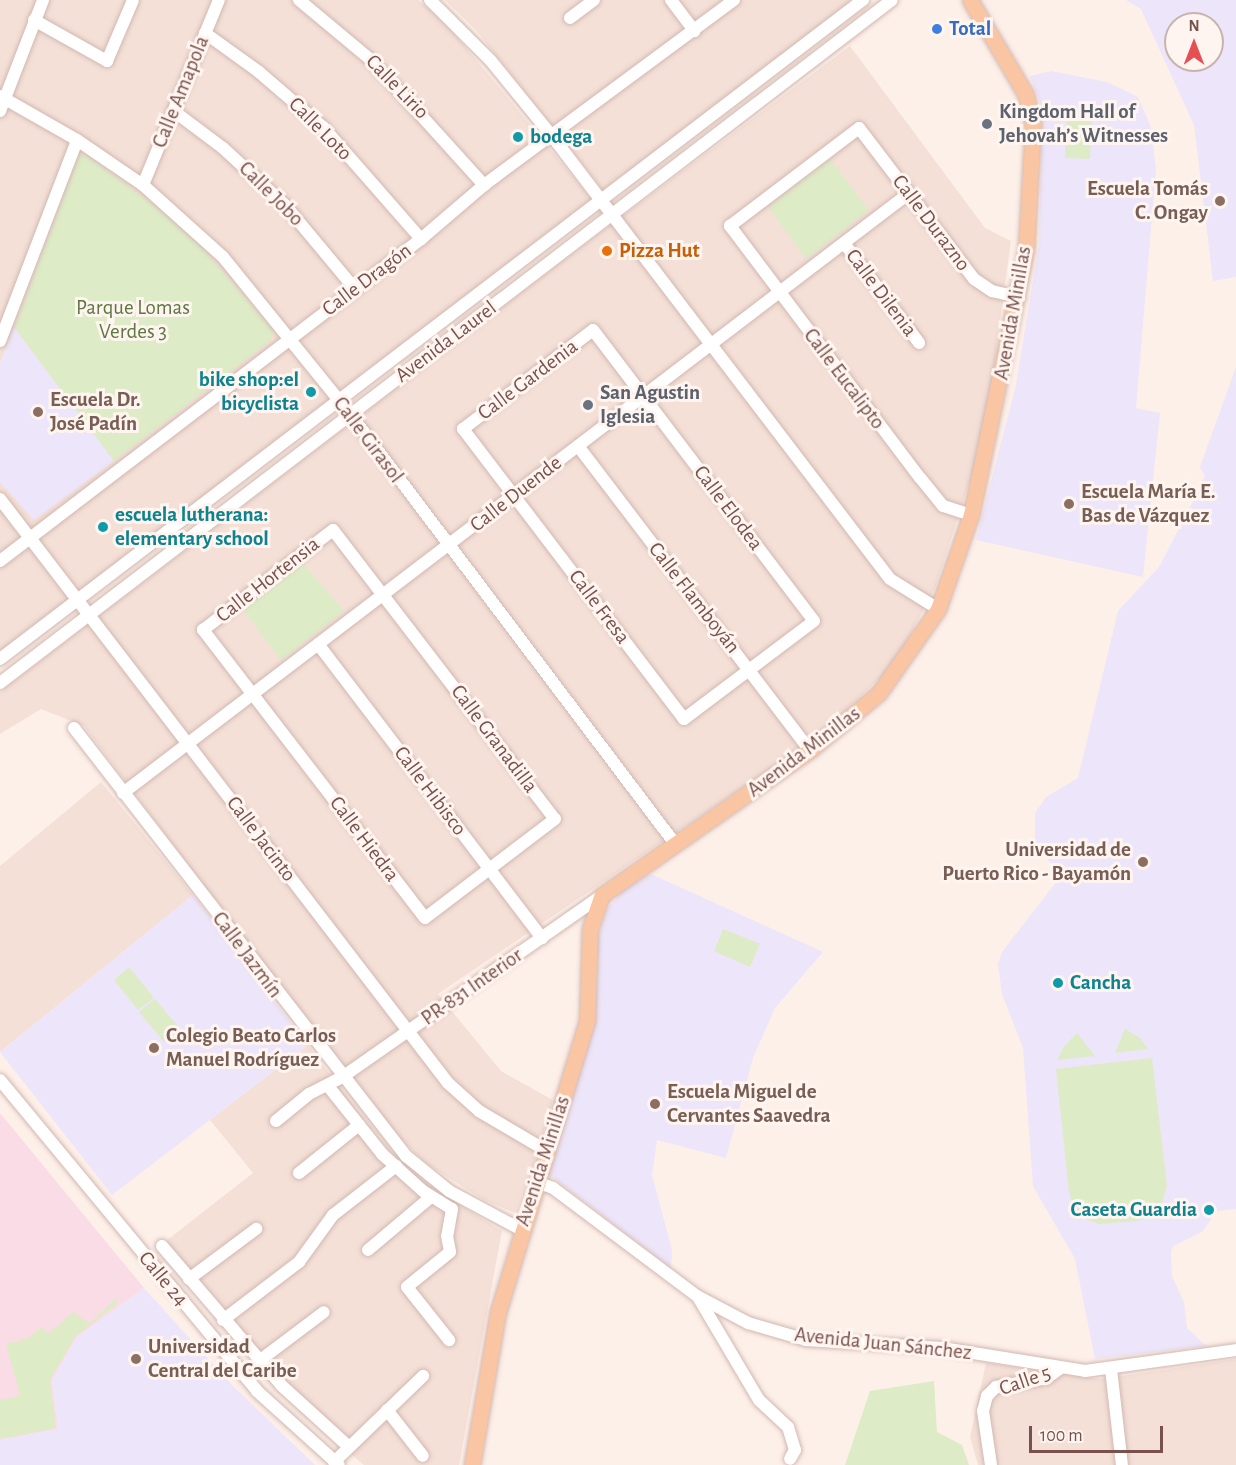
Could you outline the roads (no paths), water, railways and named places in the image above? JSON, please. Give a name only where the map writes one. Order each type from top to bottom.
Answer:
[{"type":"main road","name":"Avenida Minillas","points":[[472,1465],[498,1312],[520,1229],[548,1151],[587,1020],[590,929],[602,895],[810,750],[879,693],[938,609],[971,515],[1026,250],[1033,124],[1026,95],[970,0]]},
{"type":"street","points":[[0,111],[2,97],[43,0]]},
{"type":"street","points":[[34,20],[107,61],[133,0]]},
{"type":"street","name":"Calle Amapola","points":[[143,185],[175,112],[219,0]]},
{"type":"street","name":"Calle Lirio","points":[[299,0],[371,60],[429,120],[484,185]]},
{"type":"street","points":[[430,0],[491,61],[552,136],[890,579],[938,609]]},
{"type":"street","points":[[570,18],[594,0]]},
{"type":"street","points":[[671,0],[694,31]]},
{"type":"street","name":"Calle Dragón","points":[[0,561],[421,239],[484,185],[734,0]]},
{"type":"street","name":"Avenida Laurel","points":[[0,659],[863,0]]},
{"type":"street","name":"Avenida Laurel","points":[[0,683],[892,0]]},
{"type":"street","name":"Calle Loto","points":[[205,33],[259,72],[323,127],[421,239]]},
{"type":"street","name":"Calle Girasol","points":[[2,97],[77,140],[143,185],[223,257],[351,415],[676,845]]},
{"type":"street","name":"Calle Jobo","points":[[175,112],[223,148],[285,205],[356,289]]},
{"type":"street","name":"Calle Durazno","points":[[730,226],[859,128],[974,279],[992,291],[1018,297]]},
{"type":"street","points":[[0,341],[77,140]]},
{"type":"street","name":"Calle Duende","points":[[123,793],[909,194]]},
{"type":"street","name":"Calle Eucalipto","points":[[730,226],[778,293],[944,506],[971,515]]},
{"type":"street","name":"Calle Dilenia","points":[[843,243],[919,343]]},
{"type":"street","name":"Calle Gardenia","points":[[513,496],[463,429],[593,330],[643,397]]},
{"type":"street","name":"Calle Elodea","points":[[643,397],[814,621],[750,670]]},
{"type":"street","name":"Calle Flamboyán","points":[[578,446],[810,750]]},
{"type":"street","name":"Calle Fresa","points":[[513,496],[684,719],[750,670]]},
{"type":"street","name":"Calle Jacinto","points":[[0,500],[31,537],[448,1083],[479,1111],[548,1151]]},
{"type":"street","name":"Calle Hortensia","points":[[254,694],[203,630],[333,530],[384,595]]},
{"type":"street","name":"Calle Granadilla","points":[[384,595],[555,819],[490,868]]},
{"type":"street","name":"Calle Hibisco","points":[[318,644],[542,938]]},
{"type":"street","name":"Calle Hiedra","points":[[254,694],[425,918],[490,868]]},
{"type":"street","name":"Calle Jazmín","points":[[74,728],[341,1078],[406,1156],[449,1191],[520,1229]]},
{"type":"street","name":"PR-831 Interior","points":[[276,1121],[309,1094],[341,1078],[602,895]]},
{"type":"street","name":"Calle 24","points":[[0,1080],[257,1391],[336,1463]]},
{"type":"street","points":[[328,1086],[358,1125],[396,1166],[432,1197],[452,1209],[447,1236],[450,1252],[407,1287],[449,1340]]},
{"type":"street","points":[[299,1173],[358,1125]]},
{"type":"street","points":[[223,1320],[299,1262],[333,1215],[396,1166]]},
{"type":"street","name":"Avenida Juan Sánchez","points":[[536,1182],[553,1188],[697,1296],[747,1323],[806,1340],[942,1348],[1061,1368],[1111,1369],[1236,1350]]},
{"type":"street","points":[[368,1250],[432,1197]]},
{"type":"street","points":[[189,1279],[256,1229]]},
{"type":"street","points":[[162,1246],[259,1361],[348,1446]]},
{"type":"street","points":[[697,1296],[759,1400],[788,1427],[795,1450],[790,1459]]},
{"type":"street","points":[[259,1361],[324,1312]]},
{"type":"street","name":"Calle 5","points":[[991,1465],[983,1411],[987,1396],[996,1387],[1047,1378],[1061,1368]]},
{"type":"street","points":[[1111,1369],[1122,1465]]},
{"type":"street","points":[[336,1463],[348,1446],[423,1376]]},
{"type":"street","points":[[387,1410],[423,1456]]},
{"type":"place","name":"Total","points":[[937,29]]},
{"type":"place","name":"Kingdom Hall of Jehovah’s Witnesses","points":[[987,124]]},
{"type":"place","name":"bodega","points":[[518,137]]},
{"type":"place","name":"Escuela Tomás C. Ongay","points":[[1220,201]]},
{"type":"place","name":"Pizza Hut","points":[[607,251]]},
{"type":"place","name":"bike shop:el bicyclista","points":[[311,392]]},
{"type":"place","name":"San Agustin Iglesia","points":[[588,405]]},
{"type":"place","name":"Escuela Dr. José Padín","points":[[38,412]]},
{"type":"place","name":"Escuela María E. Bas de Vázquez","points":[[1069,504]]},
{"type":"place","name":"escuela lutherana: elementary school","points":[[103,527]]},
{"type":"place","name":"Universidad de Puerto Rico - Bayamón","points":[[1143,862]]},
{"type":"place","name":"Cancha","points":[[1058,983]]},
{"type":"place","name":"Colegio Beato Carlos Manuel Rodríguez","points":[[154,1048]]},
{"type":"place","name":"Escuela Miguel de Cervantes Saavedra","points":[[655,1104]]},
{"type":"place","name":"Caseta Guardia","points":[[1209,1210]]},
{"type":"place","name":"Universidad Central del Caribe","points":[[136,1359]]},
{"type":"park label","name":"Parque Lomas Verdes 3","points":[[133,320]]}]
